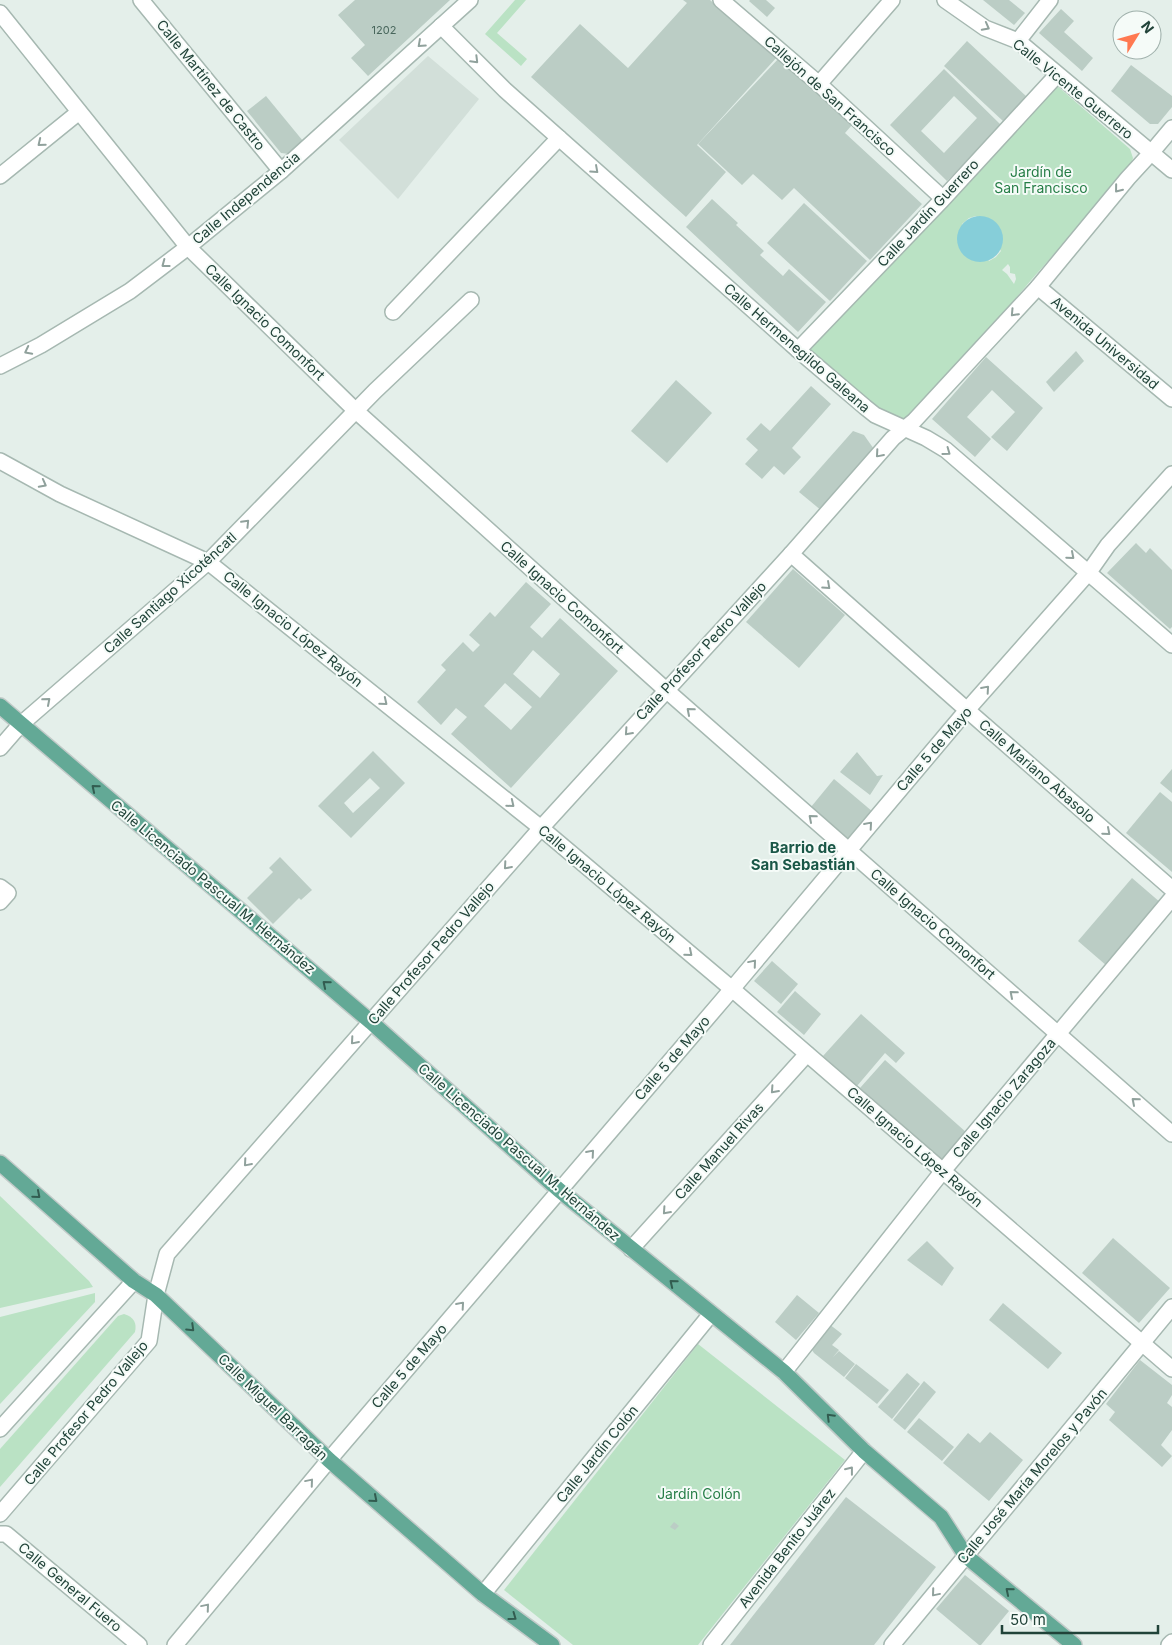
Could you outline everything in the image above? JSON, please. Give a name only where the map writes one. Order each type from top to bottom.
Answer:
[{"type":"main road","name":"Calle Licenciado Pascual M. Hernández","points":[[0,706],[371,1022],[559,1190],[784,1372],[864,1451],[941,1517],[966,1556],[1074,1645]]},
{"type":"main road","name":"Calle Miguel Barragán","points":[[0,1163],[134,1281],[156,1295],[329,1460],[482,1594],[544,1643]]},
{"type":"street","name":"Calle Martínez de Castro","points":[[141,0],[281,171]]},
{"type":"street","name":"Calle Independencia","points":[[0,366],[130,291],[188,247],[281,171],[470,0]]},
{"type":"street","name":"Callejón de San Francisco","points":[[721,0],[819,84],[937,193]]},
{"type":"street","points":[[819,84],[892,0]]},
{"type":"street","name":"Calle Vicente Guerrero","points":[[945,0],[985,28],[1018,41],[1172,170]]},
{"type":"street","points":[[1018,41],[1050,0]]},
{"type":"street","name":"Calle Ignacio Comonfort","points":[[0,13],[188,247],[356,411],[666,690],[1172,1134]]},
{"type":"street","name":"Calle Hermenegildo Galeana","points":[[440,26],[505,90],[798,350],[870,411],[880,418],[909,424],[926,438],[946,450],[1172,645]]},
{"type":"street","name":"Calle Jardín Guerrero","points":[[798,350],[942,200],[1057,75]]},
{"type":"street","points":[[0,176],[78,112]]},
{"type":"street","points":[[909,424],[1038,286],[1172,128]]},
{"type":"street","points":[[393,312],[559,138]]},
{"type":"street","name":"Avenida Universidad","points":[[1038,286],[1172,399]]},
{"type":"street","name":"Calle Santiago Xicoténcatl","points":[[0,748],[20,724],[208,562],[356,411],[471,300]]},
{"type":"street","name":"Calle Profesor Pedro Vallejo","points":[[0,1514],[149,1341],[156,1295],[167,1254],[540,828],[791,554],[893,438],[909,424]]},
{"type":"street","name":"Calle Ignacio López Rayón","points":[[0,461],[60,494],[208,562],[540,828],[732,989],[942,1172],[1172,1368]]},
{"type":"street","name":"Calle 5 de Mayo","points":[[175,1645],[329,1460],[732,989],[967,710],[1089,572],[1108,545],[1172,474]]},
{"type":"street","name":"Calle Mariano Abasolo","points":[[791,554],[1172,889]]},
{"type":"street","points":[[0,887],[8,893],[0,902]]},
{"type":"street","name":"Calle Ignacio Zaragoza","points":[[784,1372],[942,1172],[1172,898]]},
{"type":"street","name":"Calle Manuel Rivas","points":[[631,1249],[807,1054]]},
{"type":"street","points":[[0,1429],[134,1281]]},
{"type":"street","name":"Calle José María Morelos y Pavón","points":[[892,1645],[1172,1307]]},
{"type":"street","name":"Calle Jardín Colón","points":[[482,1594],[711,1314]]},
{"type":"street","name":"Avenida Benito Juárez","points":[[710,1645],[864,1451]]},
{"type":"street","name":"Calle General Fuero","points":[[0,1534],[6,1534],[139,1645]]},
{"type":"street","points":[[1169,1645],[1172,1642]]},
{"type":"shaded area","points":[[428,56],[479,99],[398,199],[339,140]]},
{"type":"green space","points":[[515,0],[526,0],[497,33],[527,59],[521,66],[485,34]]},
{"type":"green space","name":"Jardín de San Francisco","points":[[1055,84],[1130,149],[1133,158],[1130,168],[1032,279],[913,420],[891,419],[808,348],[805,334],[806,329],[1037,90]],"holes":[[[976,216],[1001,251],[989,261],[962,224],[969,218]],[[1008,264],[1010,273],[1015,274],[1014,284],[1002,270]]]},
{"type":"green space","points":[[0,1196],[89,1281],[93,1287],[0,1308]]},
{"type":"green space","points":[[95,1293],[95,1302],[0,1404],[0,1317]]},
{"type":"green space","points":[[124,1314],[134,1321],[136,1326],[135,1332],[0,1487],[0,1449],[118,1316]]},
{"type":"green space","name":"Jardín Colón","points":[[698,1344],[845,1460],[698,1645],[573,1645],[504,1590]]},
{"type":"water","points":[[985,216],[997,222],[1002,230],[1002,248],[997,256],[989,261],[975,262],[963,256],[958,248],[957,234],[963,222],[971,217]]},
{"type":"building","points":[[355,0],[450,0],[368,76],[351,58],[365,45],[338,15]]},
{"type":"building","points":[[683,0],[710,0],[777,57],[697,145],[726,172],[686,217],[531,77],[580,24],[628,68],[687,3]]},
{"type":"building","points":[[750,0],[766,0],[775,8],[767,17]]},
{"type":"building","points":[[983,0],[1009,0],[1025,13],[1014,25]]},
{"type":"building","points":[[1061,9],[1074,21],[1064,32],[1093,58],[1082,71],[1039,33]]},
{"type":"building","points":[[967,41],[1027,97],[1004,122],[944,66]]},
{"type":"building","points":[[780,57],[852,125],[845,133],[922,204],[870,260],[794,188],[782,200],[753,174],[742,185],[698,144]]},
{"type":"building","points":[[1131,65],[1172,96],[1172,107],[1158,124],[1150,124],[1111,91]]},
{"type":"building","points":[[944,69],[1001,125],[947,181],[890,125]],"holes":[[[954,96],[977,118],[944,153],[921,131]]]},
{"type":"building","points":[[266,96],[303,141],[289,154],[281,153],[247,111]]},
{"type":"building","points":[[712,199],[764,251],[760,255],[783,276],[789,269],[826,302],[798,332],[686,227]]},
{"type":"building","points":[[804,203],[867,261],[830,301],[767,243]]},
{"type":"building","points":[[1076,351],[1084,361],[1054,392],[1046,382]]},
{"type":"building","points":[[986,357],[1043,408],[1007,451],[991,437],[1015,412],[992,390],[967,417],[991,439],[975,457],[932,419]]},
{"type":"building","points":[[676,380],[712,413],[667,463],[631,431]]},
{"type":"building","points":[[811,386],[831,404],[792,448],[801,457],[784,475],[774,466],[762,479],[745,464],[758,450],[746,439],[761,423],[770,431]]},
{"type":"building","points":[[853,431],[864,435],[876,452],[822,511],[799,492]]},
{"type":"building","points":[[1136,543],[1146,553],[1150,548],[1172,570],[1172,627],[1170,629],[1107,573]]},
{"type":"building","points":[[793,569],[845,615],[799,668],[746,622]]},
{"type":"building","points":[[526,582],[551,604],[530,627],[542,638],[560,618],[618,671],[511,788],[451,734],[467,717],[456,708],[441,725],[417,702],[446,670],[441,665],[463,642],[473,652],[480,645],[469,635],[490,612],[495,617]],"holes":[[[533,650],[560,674],[540,698],[513,674]],[[505,683],[532,707],[511,730],[484,706]]]},
{"type":"building","points":[[373,751],[405,783],[351,838],[318,806]],"holes":[[[370,778],[380,788],[353,813],[344,803]]]},
{"type":"building","points":[[857,752],[877,776],[883,775],[870,795],[840,772]]},
{"type":"building","points":[[1172,769],[1172,793],[1160,783]]},
{"type":"building","points":[[834,779],[873,812],[849,839],[811,807]]},
{"type":"building","points":[[1160,792],[1172,802],[1172,872],[1126,833]]},
{"type":"building","points":[[280,857],[312,890],[301,900],[299,898],[273,924],[247,898],[273,872],[269,868]]},
{"type":"building","points":[[1132,878],[1161,903],[1107,966],[1078,941]]},
{"type":"building","points":[[772,961],[798,984],[781,1004],[754,981]]},
{"type":"building","points":[[795,991],[821,1014],[804,1035],[777,1012]]},
{"type":"building","points":[[861,1014],[905,1053],[896,1063],[885,1053],[857,1086],[823,1056]]},
{"type":"building","points":[[885,1060],[967,1133],[943,1161],[860,1088]]},
{"type":"building","points":[[1113,1238],[1170,1288],[1139,1323],[1082,1273]]},
{"type":"building","points":[[927,1241],[954,1268],[942,1286],[907,1260]]},
{"type":"building","points":[[797,1295],[819,1313],[796,1340],[775,1322]]},
{"type":"building","points":[[1003,1303],[1062,1353],[1048,1369],[989,1320]]},
{"type":"building","points":[[829,1324],[842,1334],[832,1345],[839,1350],[833,1357],[839,1351],[855,1364],[844,1377],[812,1350]]},
{"type":"building","points":[[1140,1360],[1172,1385],[1172,1395],[1167,1403],[1172,1407],[1172,1430],[1161,1445],[1172,1456],[1162,1467],[1109,1420],[1115,1412],[1106,1404]]},
{"type":"building","points":[[856,1364],[889,1390],[877,1404],[845,1378]]},
{"type":"building","points":[[907,1373],[920,1384],[892,1419],[878,1407]]},
{"type":"building","points":[[924,1381],[936,1392],[905,1430],[893,1420]]},
{"type":"building","points":[[919,1418],[954,1447],[942,1461],[907,1432]]},
{"type":"building","points":[[990,1432],[1023,1460],[989,1501],[943,1463],[968,1433],[980,1443]]},
{"type":"building","points":[[846,1497],[936,1567],[874,1645],[730,1645]]},
{"type":"building","points":[[674,1522],[679,1526],[675,1530],[670,1527]]},
{"type":"building","points":[[965,1575],[1009,1611],[981,1645],[936,1609]]},
{"type":"district","name":"Barrio de San Sebastián","points":[[803,856]]}]
